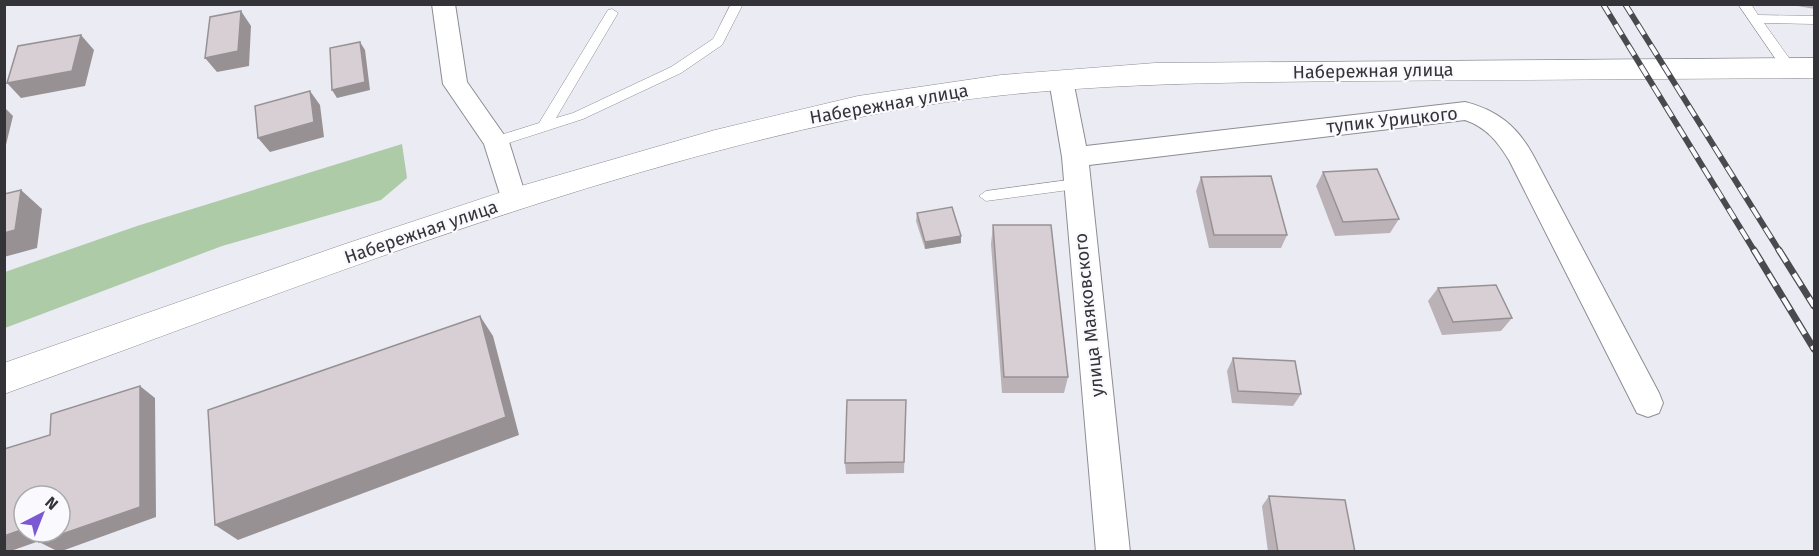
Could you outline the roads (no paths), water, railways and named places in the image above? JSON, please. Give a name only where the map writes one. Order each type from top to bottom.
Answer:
[{"type":"main road","name":"Набережная улица","points":[[4,378],[356,253],[514,200],[779,124],[858,107],[949,92],[1061,80],[1155,74],[1802,68]]},
{"type":"street","points":[[443,4],[455,84],[496,142],[514,200]]},
{"type":"street","name":"улица Маяковского","points":[[1061,80],[1076,170],[1113,552]]},
{"type":"street","name":"тупик Урицкого","points":[[1076,170],[1464,111],[1484,115],[1506,133],[1520,155],[1648,403]]},
{"type":"lane","points":[[496,142],[543,128],[636,91],[695,59],[718,42],[737,4]]},
{"type":"lane","points":[[1744,4],[1753,19],[1802,68]]},
{"type":"lane","points":[[543,128],[612,13]]},
{"type":"lane","points":[[1753,19],[1815,20]]},
{"type":"lane","points":[[986,196],[1076,170]]},
{"type":"railway","points":[[1603,4],[1755,252]]},
{"type":"railway","points":[[1625,4],[1780,252]]},
{"type":"railway","points":[[1754,250],[1814,349]]},
{"type":"railway","points":[[1779,250],[1814,306]]}]
